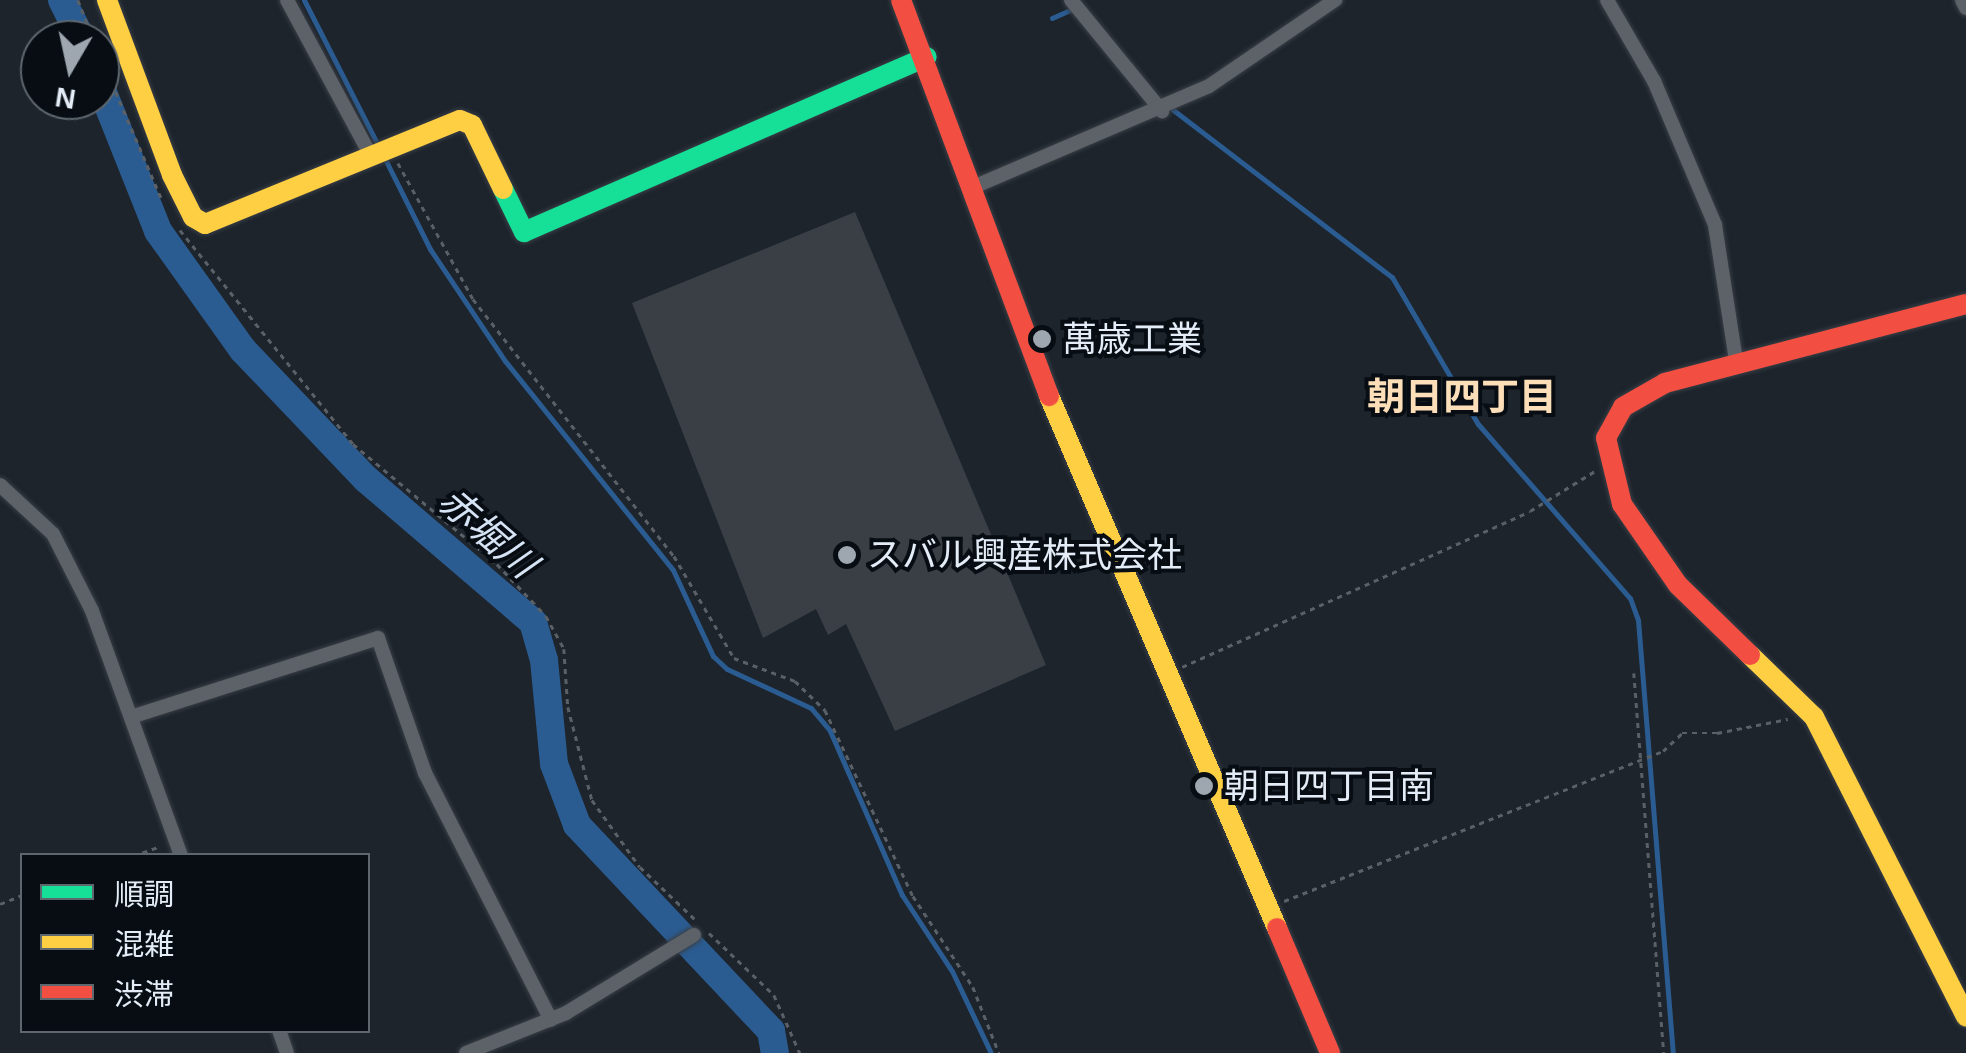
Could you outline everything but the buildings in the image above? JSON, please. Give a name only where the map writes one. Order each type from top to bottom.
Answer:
[{"type":"street","points":[[107,0],[193,217],[205,224],[460,120],[472,125],[524,232],[928,56]]},
{"type":"street","points":[[287,0],[382,154]]},
{"type":"street","points":[[901,0],[928,56],[1012,310],[1330,1053]]},
{"type":"street","points":[[1071,0],[1162,111]]},
{"type":"street","points":[[971,188],[1162,111],[1210,86],[1335,0]]},
{"type":"street","points":[[1607,0],[1654,81],[1716,225],[1736,361]]},
{"type":"street","points":[[1962,0],[1966,8]]},
{"type":"street","points":[[1966,304],[1736,361],[1665,384],[1624,407],[1608,426],[1611,468],[1622,504],[1678,585],[1808,712],[1836,754],[1966,1017]]},
{"type":"street","points":[[0,485],[53,534],[134,716],[145,768],[180,853]]},
{"type":"street","points":[[134,716],[378,638],[426,773],[551,1020]]},
{"type":"street","points":[[466,1053],[551,1020],[694,935]]},
{"type":"path","points":[[120,100],[168,209]]},
{"type":"path","points":[[382,154],[473,299],[674,556],[734,658],[795,682],[825,710],[913,896],[973,987],[999,1053]]},
{"type":"path","points":[[177,225],[354,444],[497,564],[546,616],[564,649],[568,707],[592,800],[640,867],[774,995],[800,1053]]},
{"type":"path","points":[[1168,673],[1530,512],[1611,468]]},
{"type":"path","points":[[1634,673],[1664,1053]]},
{"type":"path","points":[[1268,907],[1663,751],[1682,732],[1766,727],[1808,712]]},
{"type":"path","points":[[141,853],[174,841]]},
{"type":"waterway","name":"赤堀川","points":[[62,0],[72,20]]},
{"type":"waterway","points":[[304,0],[380,149]]},
{"type":"waterway","points":[[1052,18],[1074,8]]},
{"type":"waterway","points":[[1168,106],[1392,277],[1478,424],[1630,598],[1638,620],[1673,1053]]},
{"type":"waterway","name":"赤堀川","points":[[114,120],[158,231],[243,350],[366,479],[533,622],[544,660],[554,764],[577,825],[771,1031],[775,1053]]},
{"type":"waterway","points":[[385,159],[430,249],[505,361],[673,570],[713,656],[727,669],[811,708],[830,731],[902,895],[952,971],[991,1053]]},
{"type":"traffic: fast","points":[[503,189],[524,232],[927,57]]},
{"type":"traffic: slow","points":[[107,0],[172,175],[193,217],[205,224],[460,120],[472,125],[503,189]]},
{"type":"traffic: slow","points":[[1049,396],[1277,928]]},
{"type":"traffic: slow","points":[[1750,655],[1814,717],[1966,1017]]},
{"type":"traffic: jam","points":[[901,0],[1049,396]]},
{"type":"traffic: jam","points":[[1750,655],[1678,585],[1622,504],[1606,438],[1623,407],[1665,383],[1966,304]]},
{"type":"traffic: jam","points":[[1277,928],[1330,1053]]},
{"type":"place","name":"萬歳工業","points":[[1042,339]]},
{"type":"place","name":"スバル興産株式会社","points":[[847,555]]},
{"type":"place","name":"朝日四丁目南","points":[[1204,786]]},
{"type":"district","name":"朝日四丁目","points":[[1462,398]]}]
